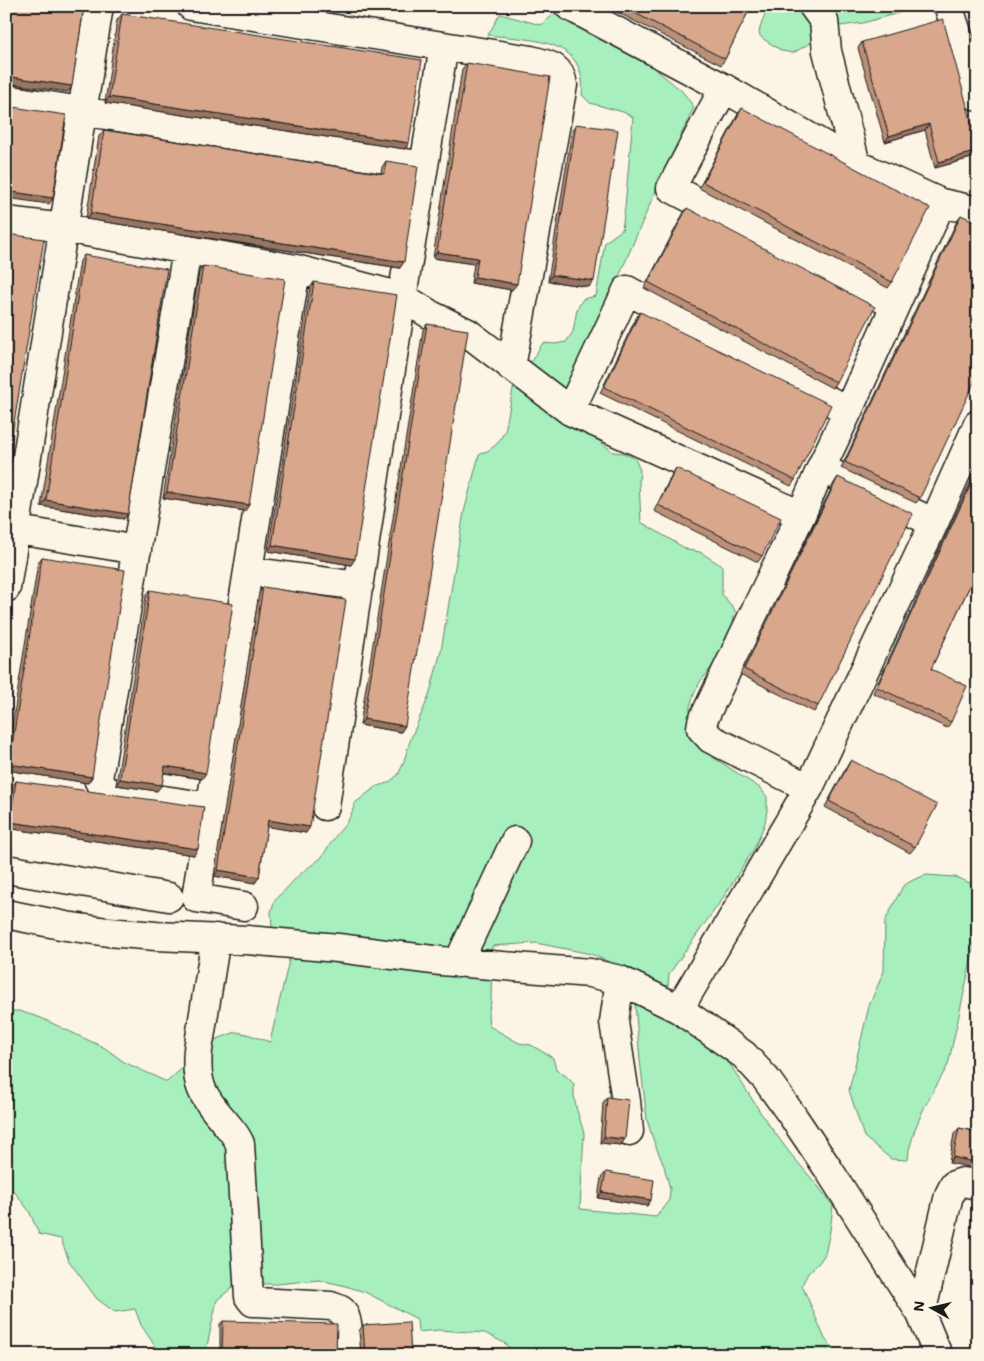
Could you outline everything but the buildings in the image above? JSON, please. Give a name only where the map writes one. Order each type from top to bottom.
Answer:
[{"type":"street","points":[[6,588],[11,529],[64,228],[99,6]]},
{"type":"street","points":[[191,6],[531,60],[555,68],[561,75],[563,85],[511,367]]},
{"type":"street","points":[[569,6],[724,88],[856,164],[941,203],[978,211]]},
{"type":"street","points":[[813,6],[824,21],[827,51],[856,164]]},
{"type":"street","points":[[950,8],[978,97]]},
{"type":"street","points":[[325,806],[402,297],[444,46]]},
{"type":"street","points":[[724,88],[671,188],[895,305]]},
{"type":"street","points":[[6,99],[424,166]]},
{"type":"street","points":[[809,788],[711,739],[701,728],[702,722],[801,515],[941,203]]},
{"type":"street","points":[[6,220],[64,228],[296,269],[402,297],[431,315],[468,333],[570,411],[801,515]]},
{"type":"street","points":[[187,250],[98,779],[102,787],[109,792],[211,806]]},
{"type":"street","points":[[244,906],[196,898],[296,269]]},
{"type":"street","points":[[570,411],[627,290],[848,411]]},
{"type":"street","points":[[679,1009],[809,788],[934,523],[978,424]]},
{"type":"street","points":[[821,468],[934,523]]},
{"type":"street","points":[[11,529],[137,550]]},
{"type":"street","points":[[248,570],[359,586]]},
{"type":"street","points":[[458,963],[515,841]]},
{"type":"street","points":[[6,869],[169,897]]},
{"type":"street","points":[[6,914],[108,932],[216,938],[338,948],[458,963],[590,973],[620,980],[679,1009],[744,1055],[766,1079],[822,1159],[920,1314],[938,1355]]},
{"type":"street","points":[[216,938],[198,1050],[198,1083],[203,1094],[233,1131],[240,1144],[249,1297],[253,1302],[331,1306],[338,1309],[343,1312],[346,1318],[350,1355]]},
{"type":"street","points":[[620,980],[614,1022],[629,1131]]},
{"type":"street","points":[[920,1314],[949,1194],[954,1185],[963,1182],[978,1184]]},
{"type":"green space","points":[[768,6],[916,6],[912,9],[863,23],[840,26],[793,53],[782,51],[759,34]]},
{"type":"green space","points":[[557,12],[655,69],[682,91],[694,107],[603,314],[571,418],[613,452],[624,453],[635,459],[640,470],[641,522],[688,550],[700,552],[722,566],[722,594],[735,610],[732,630],[714,664],[700,682],[694,694],[690,706],[690,727],[702,750],[760,788],[767,797],[765,823],[755,847],[723,898],[669,974],[666,1011],[724,1055],[764,1118],[833,1206],[825,1254],[808,1273],[802,1285],[825,1339],[839,1355],[515,1355],[506,1344],[485,1333],[438,1330],[418,1332],[417,1319],[365,1292],[319,1280],[277,1284],[237,1284],[217,1300],[205,1355],[161,1355],[141,1325],[135,1309],[115,1312],[97,1299],[69,1261],[61,1239],[39,1234],[29,1211],[14,1191],[6,1191],[6,1011],[19,1011],[41,1018],[105,1048],[124,1062],[167,1082],[212,1041],[236,1032],[270,1042],[290,956],[272,929],[271,912],[275,899],[300,874],[321,858],[345,825],[355,803],[377,786],[388,783],[398,775],[429,696],[441,651],[464,512],[479,455],[498,443],[505,431],[513,389],[543,343],[555,344],[566,342],[573,332],[577,309],[583,299],[596,296],[605,242],[622,230],[633,117],[623,112],[590,103],[582,95],[581,76],[576,62],[566,52],[553,45],[537,41],[488,35],[500,14],[541,25]],"holes":[[[536,943],[591,954],[632,972],[647,1120],[664,1166],[670,1189],[669,1200],[656,1217],[580,1209],[584,1133],[576,1107],[574,1084],[556,1069],[553,1058],[531,1045],[519,1043],[489,1026],[492,946]]]},
{"type":"green space","points":[[926,875],[955,877],[978,886],[978,929],[948,1065],[924,1108],[915,1129],[908,1160],[891,1159],[864,1137],[849,1090],[869,1006],[884,971],[885,921],[903,886]]}]
